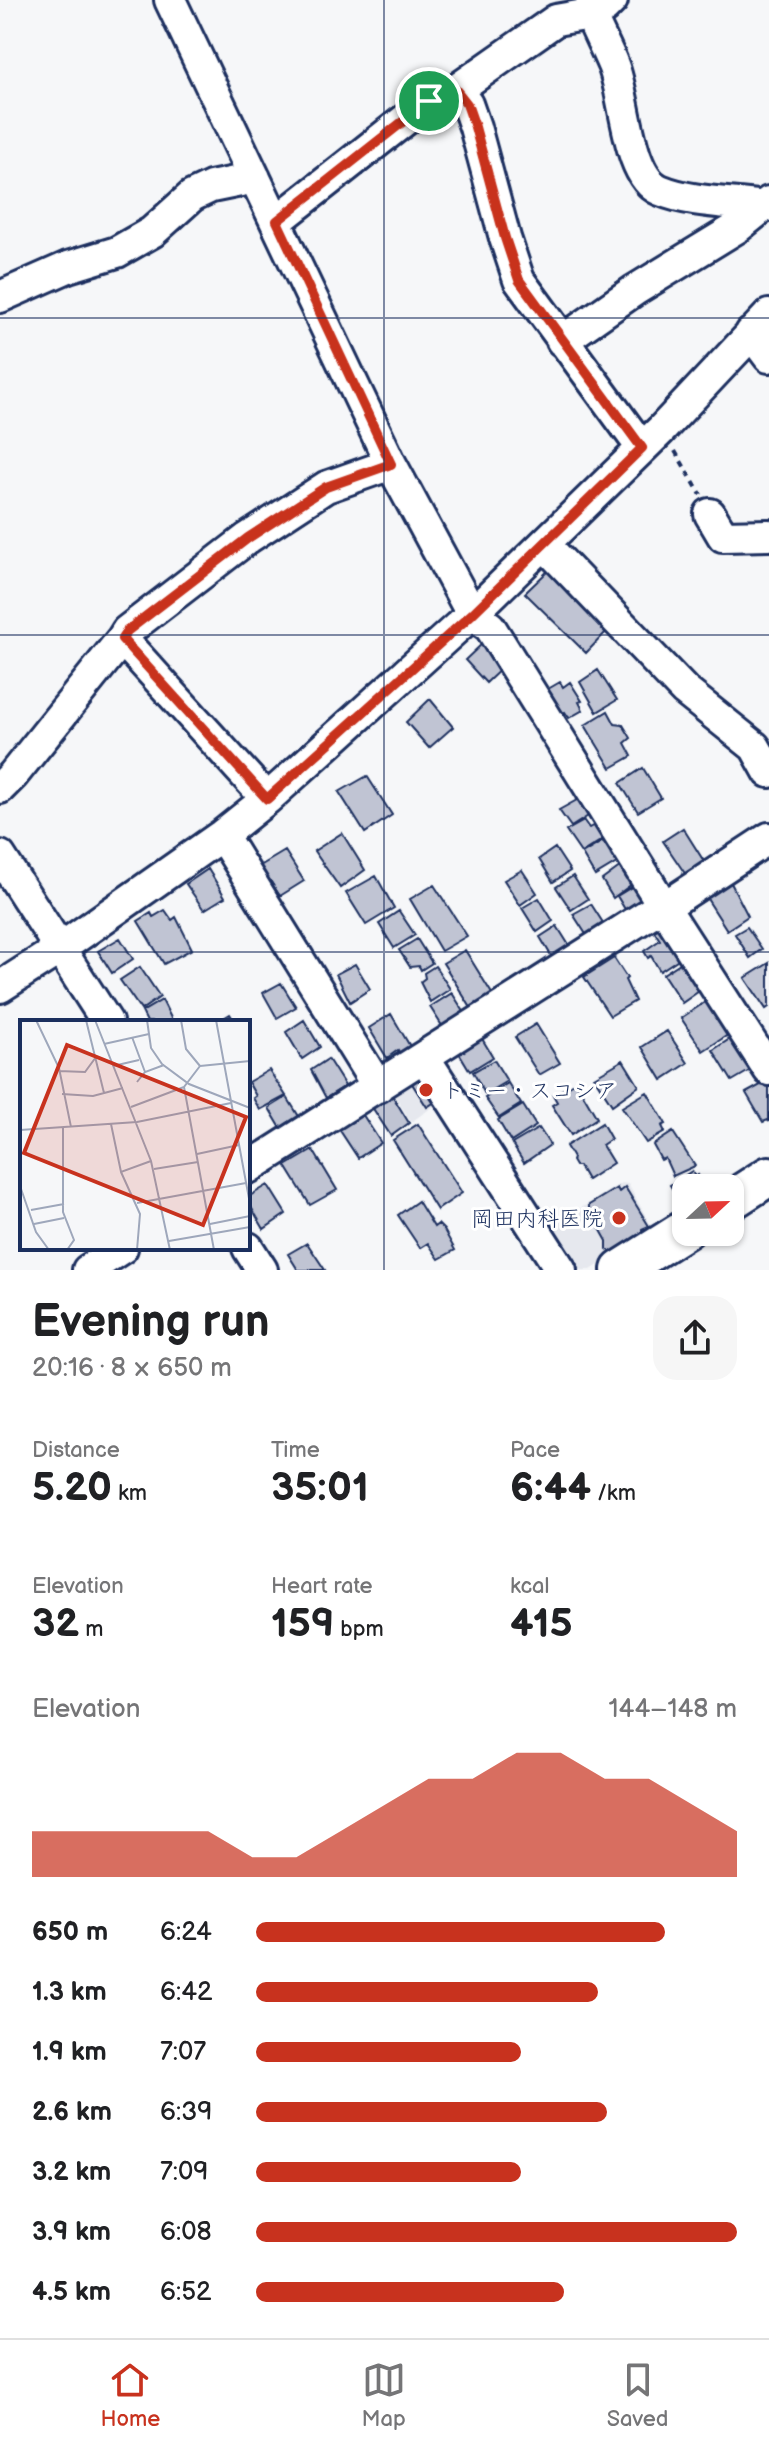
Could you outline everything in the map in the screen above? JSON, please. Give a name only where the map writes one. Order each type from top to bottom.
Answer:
[{"type":"main road","points":[[744,1192],[769,1176]]},
{"type":"main road","points":[[621,1270],[672,1238]]},
{"type":"street","points":[[170,0],[391,464],[472,614],[490,627],[769,1070]]},
{"type":"street","points":[[277,221],[429,101],[456,90],[556,20],[601,7],[636,161],[644,177],[657,189],[679,195],[767,204]]},
{"type":"street","points":[[456,90],[467,104],[475,127],[519,280],[562,341],[656,445]]},
{"type":"street","points":[[0,297],[68,267],[117,252],[152,232],[192,196],[211,187],[255,178]]},
{"type":"street","points":[[562,341],[635,290],[738,227],[767,204]]},
{"type":"street","points":[[760,324],[769,357]]},
{"type":"street","points":[[0,987],[222,835],[267,799],[656,445],[760,324]]},
{"type":"street","points":[[0,788],[127,631],[248,538],[326,487],[391,464]]},
{"type":"street","points":[[710,514],[723,536],[769,535]]},
{"type":"street","points":[[544,544],[685,691],[755,747],[769,772]]},
{"type":"street","points":[[122,639],[267,799]]},
{"type":"street","points":[[222,835],[378,1087]]},
{"type":"street","points":[[250,1167],[769,838]]},
{"type":"street","points":[[0,856],[106,1020]]},
{"type":"street","points":[[424,1057],[561,1270]]},
{"type":"street","points":[[88,1270],[119,1250]]},
{"type":"street","points":[[249,1250],[262,1270]]},
{"type":"path","points":[[656,445],[710,514]]},
{"type":"shaded area","points":[[427,1070],[444,1099],[411,1122],[392,1091]]},
{"type":"shaded area","points":[[621,1183],[628,1184],[653,1229],[591,1270],[566,1270],[543,1232]]},
{"type":"building","points":[[550,569],[609,629],[586,653],[525,593]]},
{"type":"building","points":[[484,642],[504,666],[486,683],[465,660]]},
{"type":"building","points":[[598,670],[617,700],[597,712],[580,682]]},
{"type":"building","points":[[560,682],[563,687],[570,682],[582,701],[579,702],[583,710],[569,718],[565,712],[562,713],[548,689]]},
{"type":"building","points":[[430,699],[453,727],[429,748],[406,722]]},
{"type":"building","points":[[608,711],[615,724],[623,725],[631,738],[625,743],[632,756],[611,768],[585,725]]},
{"type":"building","points":[[643,768],[661,798],[638,812],[620,783]]},
{"type":"building","points":[[367,776],[392,815],[365,833],[339,792]]},
{"type":"building","points":[[586,795],[596,811],[571,827],[559,810]]},
{"type":"building","points":[[584,821],[589,828],[596,824],[605,838],[581,853],[566,831]]},
{"type":"building","points":[[683,828],[705,863],[686,875],[663,841]]},
{"type":"building","points":[[342,833],[365,870],[340,888],[314,851]]},
{"type":"building","points":[[605,840],[620,861],[595,876],[582,854]]},
{"type":"building","points":[[555,848],[570,871],[553,882],[539,859]]},
{"type":"building","points":[[285,851],[304,881],[280,896],[260,866]]},
{"type":"building","points":[[621,866],[636,881],[613,898],[602,880]]},
{"type":"building","points":[[208,869],[225,897],[204,910],[186,884]]},
{"type":"building","points":[[522,870],[537,893],[520,905],[504,880]]},
{"type":"building","points":[[376,876],[394,908],[366,925],[346,893]]},
{"type":"building","points":[[573,876],[588,899],[571,910],[556,887]]},
{"type":"building","points":[[729,879],[748,916],[727,930],[704,894]]},
{"type":"building","points":[[640,882],[652,902],[629,916],[617,896]]},
{"type":"building","points":[[434,885],[467,936],[441,951],[410,899]]},
{"type":"building","points":[[539,898],[553,921],[537,932],[522,908]]},
{"type":"building","points":[[591,904],[607,929],[589,939],[573,914]]},
{"type":"building","points":[[165,910],[172,920],[176,917],[192,949],[164,964],[138,921],[151,913],[153,917]]},
{"type":"building","points":[[399,911],[415,935],[394,948],[379,924]]},
{"type":"building","points":[[665,925],[683,956],[660,971],[644,951],[660,940],[654,931]]},
{"type":"building","points":[[557,926],[572,950],[555,962],[540,937]]},
{"type":"building","points":[[747,927],[762,949],[750,958],[735,934]]},
{"type":"building","points":[[120,938],[133,959],[112,973],[98,951]]},
{"type":"building","points":[[417,939],[432,963],[421,970],[419,966],[410,967],[399,950]]},
{"type":"building","points":[[465,950],[494,997],[473,1011],[443,963]]},
{"type":"building","points":[[614,958],[627,978],[625,980],[635,1001],[610,1016],[584,977]]},
{"type":"building","points":[[685,960],[702,989],[682,1003],[663,974]]},
{"type":"building","points":[[769,963],[769,1007],[766,1009],[745,978]]},
{"type":"building","points":[[355,964],[370,989],[350,1002],[336,974]]},
{"type":"building","points":[[435,966],[450,989],[430,1002],[420,982],[425,978],[424,973]]},
{"type":"building","points":[[140,967],[160,997],[141,1010],[120,980]]},
{"type":"building","points":[[281,983],[296,1007],[277,1018],[263,993]]},
{"type":"building","points":[[452,993],[468,1018],[446,1032],[430,1007]]},
{"type":"building","points":[[713,997],[734,1031],[703,1051],[681,1018]]},
{"type":"building","points":[[162,1000],[172,1020],[146,1020],[142,1012]]},
{"type":"building","points":[[230,1014],[234,1020],[220,1020]]},
{"type":"building","points":[[391,1014],[411,1048],[401,1056],[398,1050],[387,1058],[369,1028]]},
{"type":"building","points":[[304,1020],[320,1047],[302,1059],[286,1032]]},
{"type":"building","points":[[536,1024],[560,1063],[539,1075],[515,1037]]},
{"type":"building","points":[[667,1031],[688,1063],[662,1080],[642,1047]]},
{"type":"building","points":[[736,1035],[756,1067],[732,1081],[713,1050]]},
{"type":"building","points":[[481,1037],[493,1057],[470,1071],[458,1051]]},
{"type":"building","points":[[328,1059],[345,1086],[326,1098],[311,1070]]},
{"type":"building","points":[[494,1060],[507,1081],[485,1094],[473,1072]]},
{"type":"building","points":[[623,1060],[639,1086],[612,1105],[594,1077]]},
{"type":"building","points":[[269,1070],[286,1096],[260,1110],[253,1098],[256,1096],[250,1081]]},
{"type":"building","name":"トミー・スコシア","points":[[425,1071],[441,1098],[427,1107],[411,1082]]},
{"type":"building","points":[[576,1082],[597,1118],[571,1135],[552,1105],[557,1102],[553,1095]]},
{"type":"building","points":[[766,1082],[769,1087],[769,1122],[763,1122],[746,1093]]},
{"type":"building","points":[[508,1083],[521,1104],[499,1118],[485,1098]]},
{"type":"building","points":[[647,1092],[666,1124],[662,1126],[665,1132],[646,1143],[622,1107]]},
{"type":"building","points":[[392,1095],[409,1123],[391,1136],[372,1107]]},
{"type":"building","points":[[287,1097],[303,1123],[285,1135],[269,1108]]},
{"type":"building","points":[[523,1105],[536,1126],[511,1142],[498,1120]]},
{"type":"building","points":[[361,1112],[381,1143],[358,1158],[337,1126]]},
{"type":"building","points":[[602,1123],[611,1139],[602,1145],[613,1163],[587,1180],[579,1166],[575,1166],[566,1146]]},
{"type":"building","points":[[418,1124],[462,1193],[437,1210],[393,1140]]},
{"type":"building","points":[[539,1128],[550,1145],[524,1163],[512,1144]]},
{"type":"building","points":[[673,1132],[695,1166],[672,1174],[665,1158],[661,1160],[653,1145]]},
{"type":"building","points":[[313,1150],[337,1190],[310,1205],[286,1166]]},
{"type":"building","points":[[268,1185],[286,1214],[264,1229],[250,1205],[250,1196]]},
{"type":"building","name":"岡田内科医院","points":[[625,1187],[649,1226],[642,1229],[642,1235],[613,1253],[607,1249],[607,1241],[589,1205],[617,1188],[619,1192]]},
{"type":"building","points":[[418,1201],[434,1227],[438,1224],[444,1230],[455,1250],[439,1259],[428,1243],[420,1248],[398,1215]]},
{"type":"building","points":[[307,1243],[325,1270],[298,1270],[288,1254]]},
{"type":"place","name":"トミー・スコシア","points":[[426,1090]]},
{"type":"place","name":"岡田内科医院","points":[[619,1218]]},
{"type":"route","points":[[456,90],[467,104],[519,280],[642,448],[472,614],[267,799],[122,639],[127,631],[248,538],[326,487],[391,464],[277,221],[429,101],[456,90]]}]
